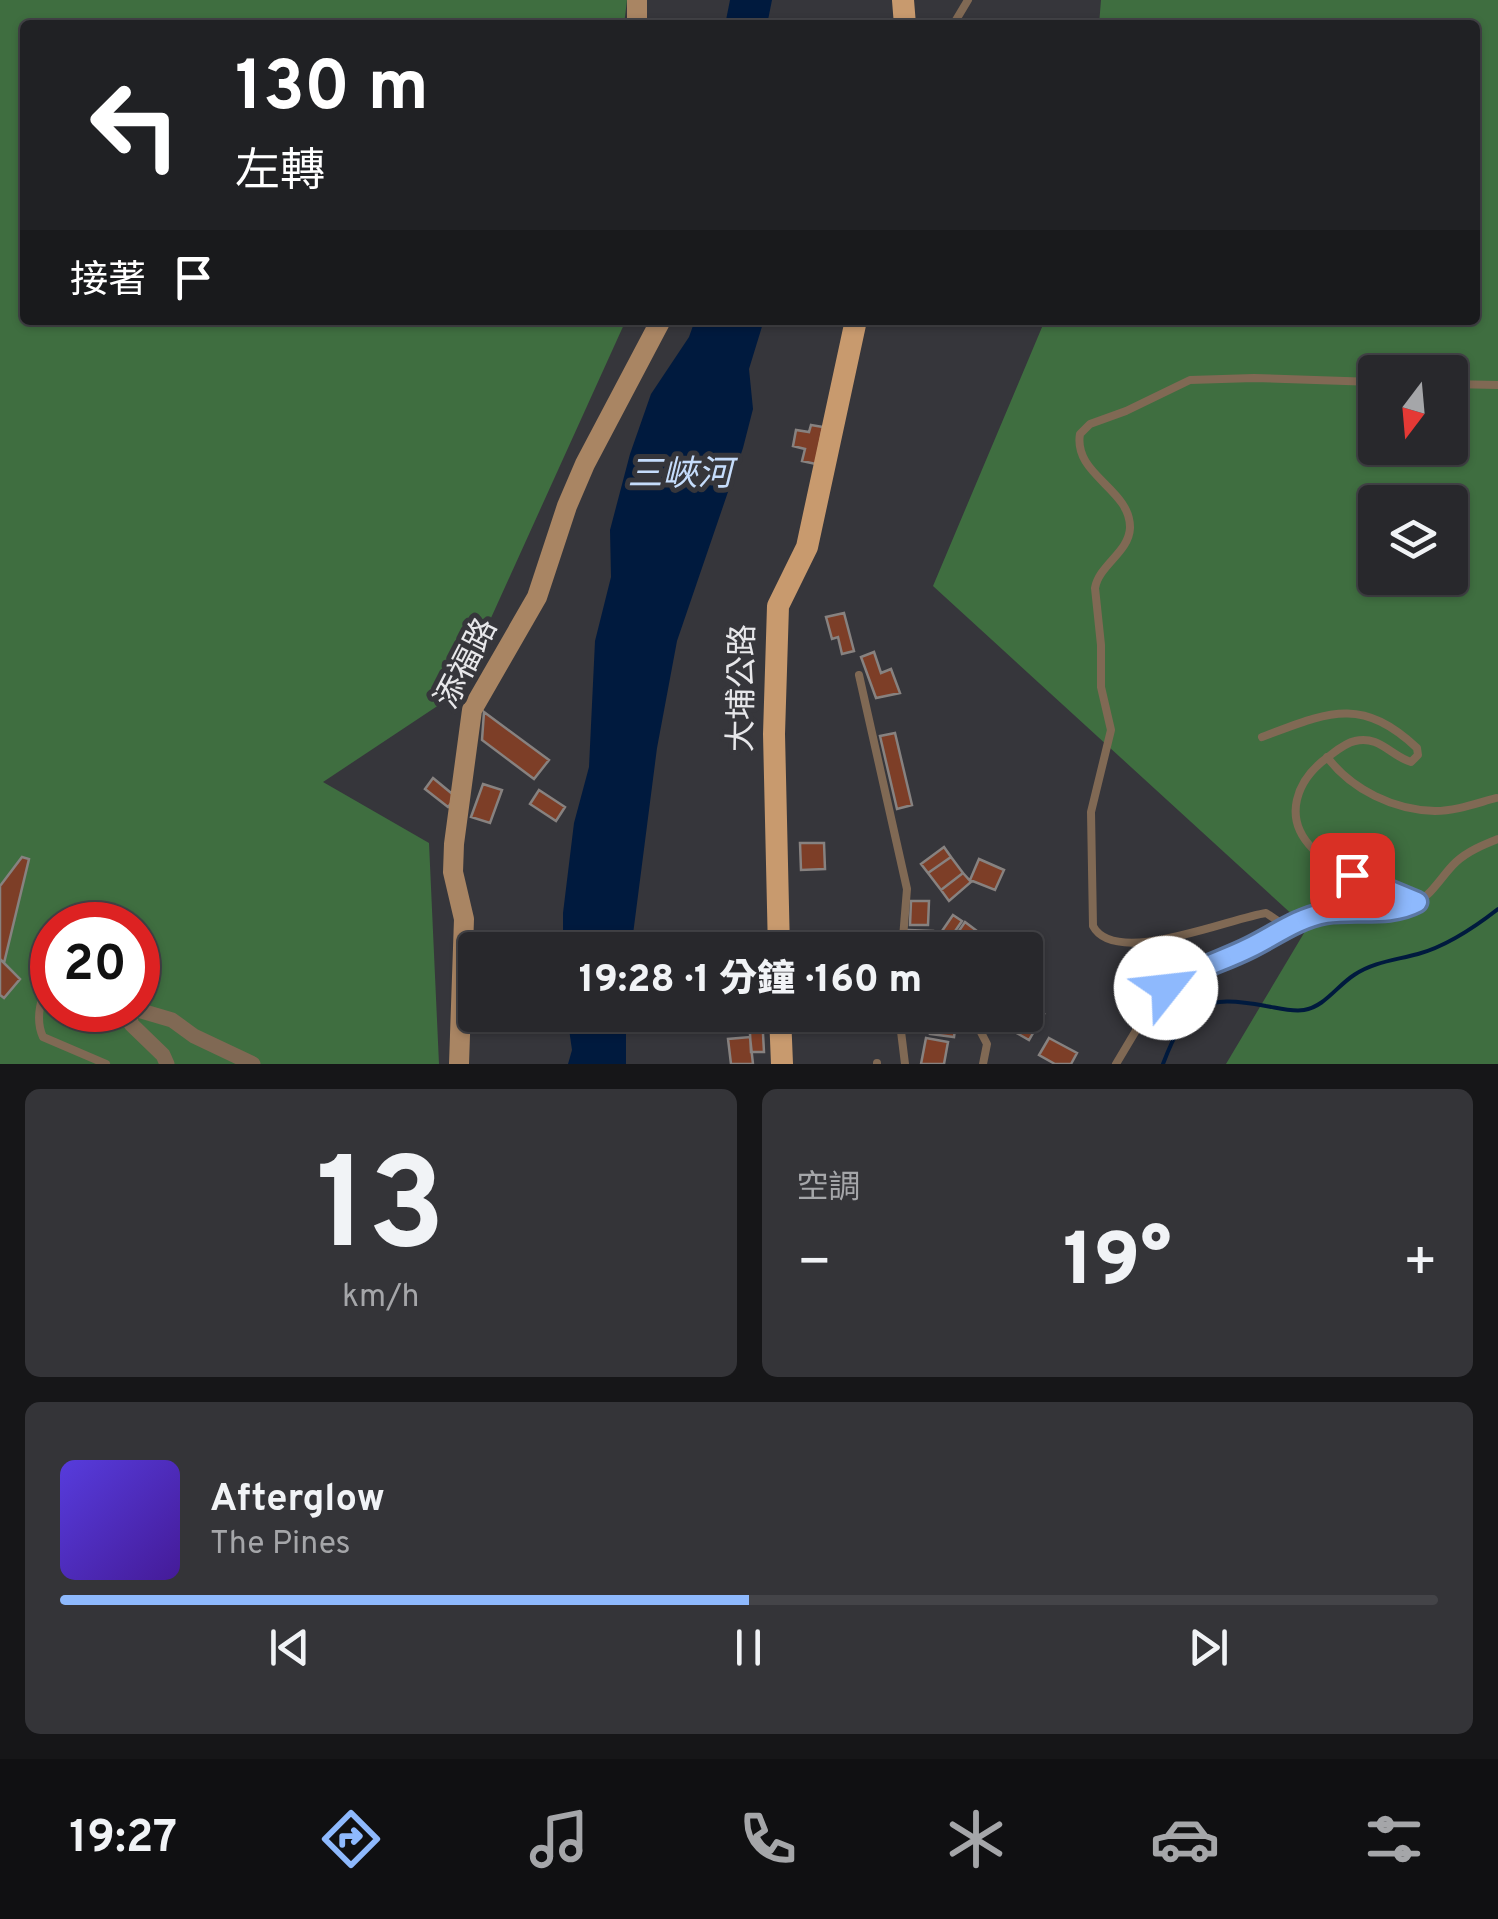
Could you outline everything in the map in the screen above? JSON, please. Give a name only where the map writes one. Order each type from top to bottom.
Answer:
[{"type":"main road","name":"大埔公路","points":[[779,932],[774,734],[778,606],[807,546],[855,325]]},
{"type":"main road","points":[[781,1032],[782,1064]]},
{"type":"street","name":"添福路","points":[[459,1064],[464,919],[453,872],[454,844],[472,710],[537,597],[584,464],[657,325]]},
{"type":"street","points":[[160,1017],[253,1064]]},
{"type":"street","points":[[139,1032],[168,1064]]},
{"type":"lane","points":[[1274,932],[1278,920],[1266,914],[1192,934],[1124,942],[1103,938],[1092,926],[1090,812],[1110,730],[1101,687],[1095,588],[1096,579],[1122,547],[1130,529],[1126,511],[1082,458],[1080,434],[1090,424],[1126,412],[1190,380],[1358,381]]},
{"type":"lane","points":[[1468,385],[1498,386]]},
{"type":"lane","points":[[859,675],[907,889],[903,932]]},
{"type":"lane","points":[[1262,736],[1318,716],[1362,714],[1378,718],[1417,748],[1418,755],[1412,762],[1381,743],[1356,740],[1316,766],[1299,790],[1294,810],[1297,827],[1312,848],[1329,862],[1417,902]]},
{"type":"lane","points":[[1327,757],[1353,784],[1410,808],[1438,811],[1496,798]]},
{"type":"lane","points":[[1116,1064],[1153,1002],[1166,988],[1201,967],[1248,949],[1274,932],[1329,912],[1381,912],[1417,902],[1465,854],[1498,839]]},
{"type":"lane","points":[[41,1032],[43,1037],[106,1064]]},
{"type":"lane","points":[[901,1032],[905,1064]]},
{"type":"lane","points":[[981,1032],[987,1044],[983,1064]]},
{"type":"green space","points":[[0,0],[627,0],[625,20],[20,20],[20,325],[624,325],[457,693],[323,782],[429,843],[439,1064],[0,1064]]},
{"type":"green space","points":[[1101,0],[1498,0],[1498,1064],[1226,1064],[1307,928],[933,586],[1043,325],[1480,325],[1480,20],[1099,20]]},
{"type":"water","points":[[730,0],[772,0],[768,20],[726,20]]},
{"type":"water","name":"三峽河","points":[[693,325],[762,325],[749,369],[753,409],[743,448],[677,641],[657,748],[633,932],[563,932],[574,823],[589,767],[595,641],[611,577],[610,530],[651,394]]},
{"type":"water","points":[[569,1032],[626,1032],[626,1064],[568,1064],[572,1050]]},
{"type":"building","points":[[811,425],[823,427],[816,464],[802,461],[805,449],[793,446],[796,430],[809,432]]},
{"type":"building","points":[[844,613],[854,651],[842,654],[838,637],[832,639],[826,617]]},
{"type":"building","points":[[874,652],[881,673],[891,669],[900,693],[876,698],[861,657]]},
{"type":"building","points":[[484,712],[549,760],[534,779],[482,740]]},
{"type":"building","points":[[895,733],[912,805],[897,809],[880,736]]},
{"type":"building","points":[[433,778],[456,797],[448,807],[425,789]]},
{"type":"building","points":[[483,784],[502,790],[490,823],[471,817]]},
{"type":"building","points":[[539,790],[565,807],[556,821],[530,804]]},
{"type":"building","points":[[800,843],[824,843],[825,869],[801,870]]},
{"type":"building","points":[[944,847],[951,857],[928,873],[921,864]]},
{"type":"building","points":[[22,857],[29,859],[4,963],[0,959],[0,886]]},
{"type":"building","points":[[951,857],[963,873],[941,890],[928,873]]},
{"type":"building","points":[[979,859],[1004,870],[995,890],[970,880]]},
{"type":"building","points":[[963,873],[971,882],[949,901],[941,890]]},
{"type":"building","points":[[911,901],[929,901],[928,925],[910,925]]},
{"type":"building","points":[[953,915],[962,921],[954,932],[941,932]]},
{"type":"building","points":[[965,922],[978,932],[958,932]]},
{"type":"building","points":[[0,959],[20,979],[4,998],[0,995]]},
{"type":"building","points":[[750,1032],[763,1032],[764,1052],[751,1052]]},
{"type":"building","points":[[930,1032],[955,1032],[954,1037]]},
{"type":"building","points":[[1015,1032],[1034,1032],[1029,1040]]},
{"type":"building","points":[[750,1037],[753,1064],[731,1064],[728,1039]]},
{"type":"building","points":[[926,1038],[948,1042],[944,1064],[921,1064]]},
{"type":"building","points":[[1049,1038],[1077,1053],[1071,1064],[1055,1064],[1039,1055]]},
{"type":"waterway","points":[[1163,1064],[1180,1028],[1200,1008],[1227,1001],[1290,1010],[1311,1008],[1361,971],[1440,946],[1498,909]]},
{"type":"route","points":[[1166,988],[1201,967],[1314,916],[1329,912],[1381,912],[1417,902],[1352,875]]}]
